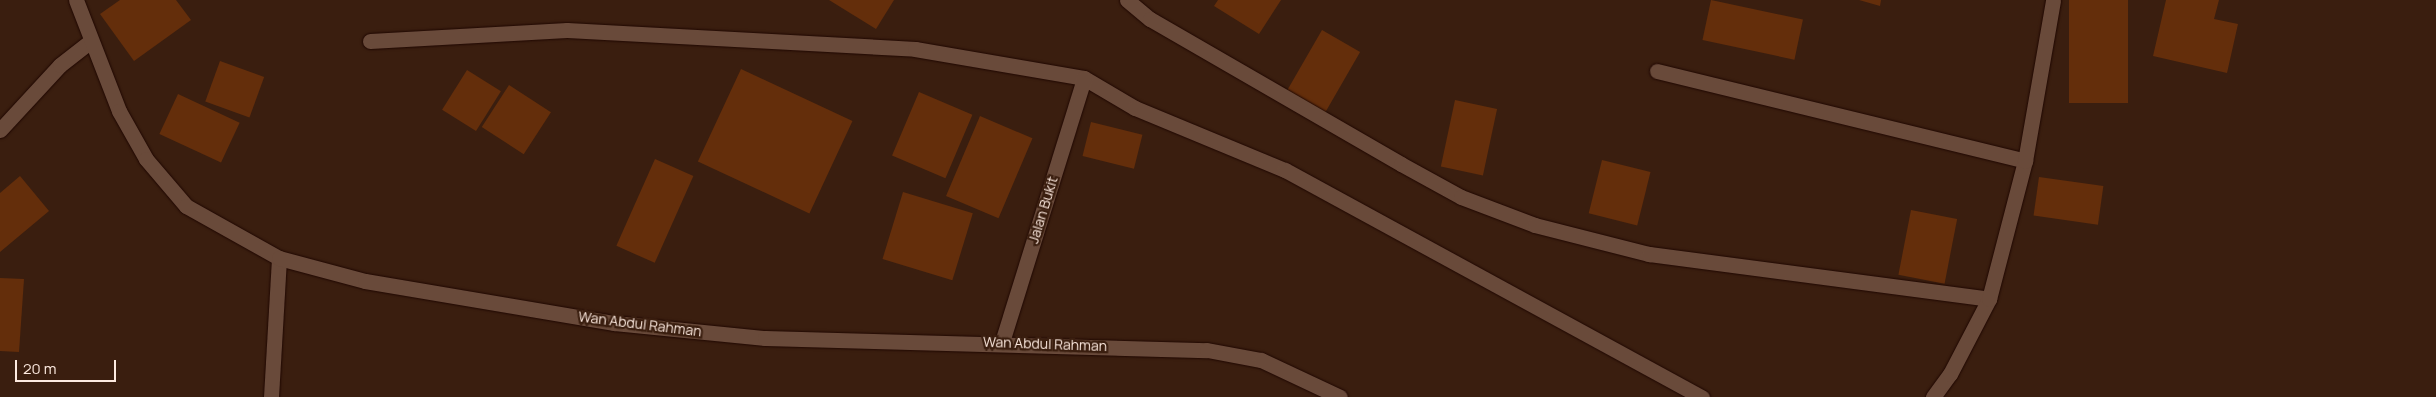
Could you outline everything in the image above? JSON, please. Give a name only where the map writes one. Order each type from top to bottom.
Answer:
[{"type":"street","name":"Wan Abdul Rahman","points":[[76,0],[89,42],[119,111],[146,159],[186,206],[279,258],[365,281],[614,323],[765,338],[1002,342],[1207,350],[1261,360],[1340,397]]},
{"type":"street","points":[[1128,0],[1150,19],[1401,164],[1461,197],[1535,225],[1649,254],[1989,299]]},
{"type":"street","points":[[1933,397],[1950,374],[1989,299],[2025,161],[2053,0]]},
{"type":"street","points":[[370,41],[567,30],[915,49],[1084,78],[1135,108],[1285,170],[1702,397]]},
{"type":"street","points":[[0,130],[60,65],[89,42]]},
{"type":"street","points":[[1657,71],[2025,161]]},
{"type":"street","name":"Jalan Bukit","points":[[1002,342],[1084,78]]},
{"type":"street","points":[[271,397],[279,258]]},
{"type":"building","points":[[120,0],[176,0],[191,20],[134,61],[100,14]]},
{"type":"building","points":[[829,0],[894,0],[876,29]]},
{"type":"building","points":[[1218,0],[1281,0],[1259,34],[1214,6]]},
{"type":"building","points":[[1711,0],[1803,20],[1794,60],[1702,40]]},
{"type":"building","points":[[1859,0],[1881,0],[1880,6]]},
{"type":"building","points":[[2069,0],[2128,0],[2128,103],[2069,103]]},
{"type":"building","points":[[2166,0],[2219,0],[2214,19],[2238,24],[2227,73],[2153,56]]},
{"type":"building","points":[[1322,30],[1360,52],[1324,115],[1286,93]]},
{"type":"building","points":[[220,61],[264,77],[249,117],[205,101]]},
{"type":"building","points":[[741,69],[852,121],[809,213],[698,161]]},
{"type":"building","points":[[467,70],[501,91],[476,131],[442,110]]},
{"type":"building","points":[[509,85],[551,112],[524,154],[482,127]]},
{"type":"building","points":[[919,92],[972,115],[945,178],[892,156]]},
{"type":"building","points":[[178,94],[240,123],[221,163],[159,134]]},
{"type":"building","points":[[1455,100],[1497,109],[1483,175],[1441,167]]},
{"type":"building","points":[[980,116],[1032,138],[998,218],[946,196]]},
{"type":"building","points":[[1091,122],[1142,135],[1134,169],[1083,156]]},
{"type":"building","points":[[655,159],[693,176],[655,263],[616,246]]},
{"type":"building","points":[[1602,160],[1651,172],[1637,225],[1589,213]]},
{"type":"building","points":[[20,176],[49,211],[0,252],[0,193]]},
{"type":"building","points":[[2039,177],[2103,186],[2098,225],[2034,216]]},
{"type":"building","points":[[903,192],[973,213],[952,280],[883,259]]},
{"type":"building","points":[[1911,210],[1957,219],[1945,284],[1898,275]]},
{"type":"building","points":[[0,278],[24,279],[19,352],[0,351]]}]
